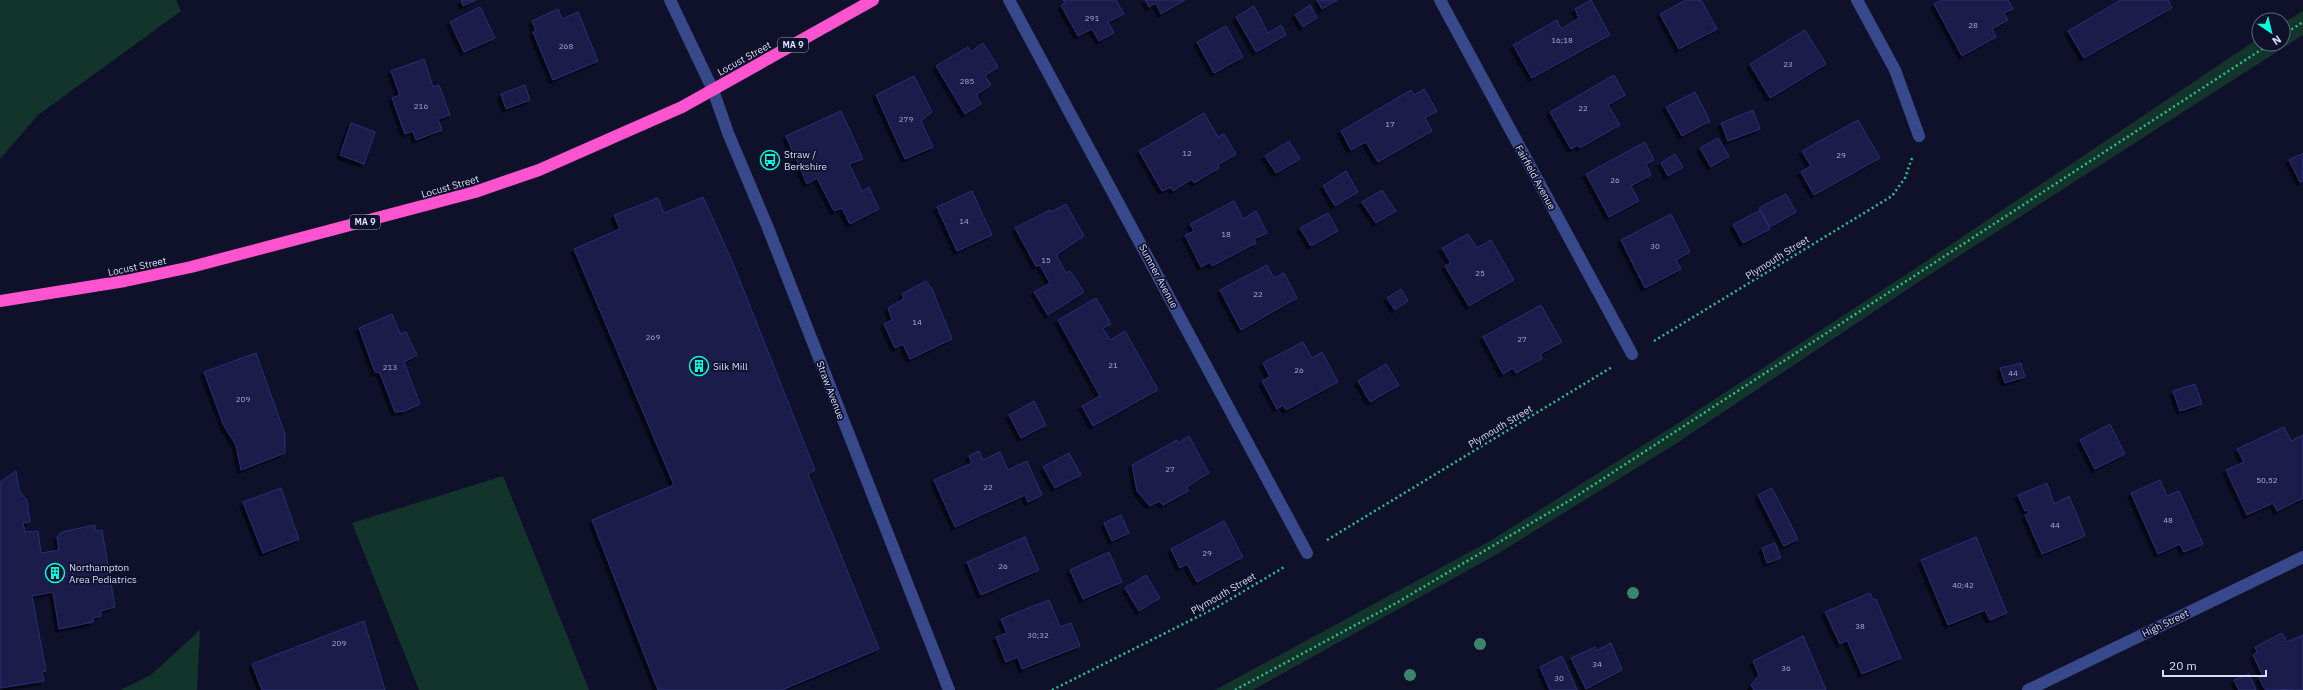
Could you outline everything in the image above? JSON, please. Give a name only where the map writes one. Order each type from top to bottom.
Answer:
[{"type":"highway","name":"Locust Street","points":[[0,301],[125,281],[191,267],[475,192],[539,170],[595,147],[682,107],[873,0]]},
{"type":"street","name":"Straw Avenue","points":[[670,0],[713,90],[728,133],[768,228],[950,690]]},
{"type":"street","name":"Sumner Avenue","points":[[1009,0],[1307,552]]},
{"type":"street","name":"Fairfield Avenue","points":[[1440,0],[1632,354]]},
{"type":"street","points":[[1857,0],[1895,70],[1919,136]]},
{"type":"street","name":"High Street","points":[[2028,690],[2303,557]]},
{"type":"path","points":[[2291,30],[2303,22]]},
{"type":"path","points":[[1235,690],[1398,602],[1572,500],[2258,52]]},
{"type":"path","name":"Plymouth Street","points":[[1052,690],[1217,607],[1892,196],[1905,178],[1919,136]]},
{"type":"green space","points":[[0,0],[176,0],[181,11],[38,115],[0,159]]},
{"type":"green space","points":[[2303,11],[2303,35],[2291,43],[2291,18]]},
{"type":"green space","points":[[2251,43],[2251,52],[2277,52],[1923,279],[1677,443],[1499,553],[1253,690],[1215,690],[1490,541],[1669,429],[1916,268]]},
{"type":"green space","points":[[503,476],[589,690],[419,690],[352,523]]},
{"type":"green space","points":[[200,630],[197,690],[120,690],[151,675]]},
{"type":"building","points":[[461,0],[476,0],[463,6]]},
{"type":"building","points":[[1063,0],[1116,0],[1124,14],[1108,22],[1114,33],[1099,41],[1092,29],[1078,36],[1061,5],[1065,3]]},
{"type":"building","points":[[1145,0],[1185,0],[1161,14],[1156,3],[1149,7]]},
{"type":"building","points":[[1317,0],[1338,0],[1322,9]]},
{"type":"building","points":[[1591,0],[1610,35],[1532,78],[1513,45],[1557,20],[1561,29],[1579,18],[1575,9]]},
{"type":"building","points":[[1686,0],[1701,0],[1717,29],[1679,49],[1660,14]]},
{"type":"building","points":[[1942,0],[2008,0],[2013,9],[2004,13],[2008,20],[1992,29],[1996,37],[1962,56],[1934,4]]},
{"type":"building","points":[[2121,0],[2168,0],[2172,8],[2084,58],[2068,31]]},
{"type":"building","points":[[1310,5],[1317,18],[1303,27],[1295,15]]},
{"type":"building","points":[[1254,6],[1268,33],[1281,25],[1286,35],[1256,52],[1236,17]]},
{"type":"building","points":[[480,7],[495,38],[464,52],[450,22]]},
{"type":"building","points":[[558,9],[562,19],[578,12],[598,61],[553,80],[533,32],[536,31],[532,21]]},
{"type":"building","points":[[1226,26],[1243,57],[1214,73],[1197,42]]},
{"type":"building","points":[[1805,30],[1826,64],[1770,98],[1750,64]]},
{"type":"building","points":[[983,43],[998,67],[985,76],[991,85],[976,95],[981,104],[965,114],[936,66],[968,47],[971,52]]},
{"type":"building","points":[[424,59],[433,87],[439,85],[450,115],[438,119],[442,130],[416,140],[413,131],[405,134],[392,98],[400,95],[391,71]]},
{"type":"building","points":[[1614,75],[1625,95],[1608,105],[1620,125],[1580,148],[1578,145],[1571,149],[1550,112]]},
{"type":"building","points":[[914,76],[932,112],[921,121],[933,147],[905,159],[876,95]]},
{"type":"building","points":[[525,85],[530,100],[506,109],[501,94]]},
{"type":"building","points":[[1424,89],[1437,111],[1425,118],[1432,131],[1378,162],[1366,142],[1351,150],[1341,131],[1411,90],[1414,95]]},
{"type":"building","points":[[1695,92],[1710,121],[1682,136],[1666,107]]},
{"type":"building","points":[[1753,110],[1760,129],[1728,141],[1721,123]]},
{"type":"building","points":[[841,111],[863,159],[849,164],[862,191],[869,187],[879,209],[850,224],[842,208],[834,211],[817,178],[807,184],[786,136]]},
{"type":"building","points":[[1204,113],[1218,137],[1224,134],[1236,154],[1218,165],[1219,168],[1194,183],[1192,179],[1173,191],[1171,187],[1162,191],[1139,151]]},
{"type":"building","points":[[1858,120],[1880,158],[1814,195],[1801,172],[1811,166],[1802,151]]},
{"type":"building","points":[[351,123],[375,132],[364,164],[340,155]]},
{"type":"building","points":[[1718,138],[1729,156],[1711,167],[1700,148]]},
{"type":"building","points":[[1289,141],[1300,159],[1276,173],[1265,156]]},
{"type":"building","points":[[1645,142],[1654,160],[1646,164],[1651,175],[1631,186],[1639,201],[1609,217],[1586,174]]},
{"type":"building","points":[[2303,153],[2303,181],[2300,182],[2289,160]]},
{"type":"building","points":[[1675,154],[1683,167],[1668,176],[1661,163]]},
{"type":"building","points":[[1346,171],[1358,192],[1335,206],[1323,186]]},
{"type":"building","points":[[1382,190],[1396,211],[1376,223],[1362,202]]},
{"type":"building","points":[[972,191],[992,235],[957,251],[937,207]]},
{"type":"building","points":[[1786,194],[1796,212],[1770,227],[1759,208]]},
{"type":"building","name":"Silk Mill","points":[[703,197],[732,261],[815,470],[808,474],[879,649],[782,690],[658,690],[592,520],[674,485],[574,249],[620,229],[614,215],[658,198],[664,213]]},
{"type":"building","points":[[1234,201],[1243,219],[1256,211],[1267,233],[1254,239],[1256,243],[1212,266],[1210,262],[1201,267],[1185,235],[1194,231],[1190,224]]},
{"type":"building","points":[[1066,204],[1084,236],[1056,255],[1066,273],[1070,271],[1084,292],[1048,315],[1034,292],[1050,283],[1040,265],[1036,266],[1015,228],[1050,210],[1051,212]]},
{"type":"building","points":[[1760,210],[1770,229],[1743,243],[1733,225]]},
{"type":"building","points":[[1328,213],[1338,231],[1311,246],[1300,228]]},
{"type":"building","points":[[1671,214],[1690,252],[1676,260],[1681,269],[1645,288],[1621,240]]},
{"type":"building","points":[[1468,234],[1477,248],[1491,240],[1514,280],[1469,306],[1445,266],[1451,263],[1442,248]]},
{"type":"building","points":[[1267,265],[1274,278],[1284,273],[1297,298],[1241,330],[1220,290]]},
{"type":"building","points":[[926,281],[932,289],[952,339],[910,359],[903,344],[895,348],[884,324],[892,320],[888,308],[904,299],[902,294]]},
{"type":"building","points":[[1401,289],[1408,301],[1395,310],[1387,298]]},
{"type":"building","points":[[1096,298],[1111,324],[1103,328],[1110,340],[1125,331],[1158,390],[1093,426],[1082,406],[1100,396],[1058,320]]},
{"type":"building","points":[[1541,305],[1562,342],[1540,354],[1542,359],[1516,373],[1513,368],[1503,374],[1483,337]]},
{"type":"building","points":[[392,314],[400,334],[406,332],[417,355],[404,362],[420,404],[405,411],[395,412],[380,373],[375,372],[359,328]]},
{"type":"building","points":[[1303,342],[1312,358],[1322,352],[1338,382],[1286,410],[1283,405],[1277,409],[1262,381],[1270,377],[1263,363]]},
{"type":"building","points":[[256,353],[285,434],[285,453],[241,470],[236,445],[224,426],[204,372]]},
{"type":"building","points":[[2021,363],[2025,377],[2005,383],[2000,368]]},
{"type":"building","points":[[1386,364],[1399,385],[1370,402],[1358,381]]},
{"type":"building","points":[[2195,384],[2202,404],[2180,411],[2173,391]]},
{"type":"building","points":[[1034,401],[1046,425],[1021,438],[1009,415]]},
{"type":"building","points":[[2110,424],[2125,454],[2095,469],[2080,440]]},
{"type":"building","points":[[2284,427],[2291,441],[2303,435],[2303,498],[2277,511],[2273,503],[2247,515],[2226,470],[2244,462],[2237,449]]},
{"type":"building","points":[[1189,436],[1209,473],[1187,487],[1188,491],[1163,505],[1159,501],[1150,506],[1137,491],[1132,465],[1177,440],[1178,443]]},
{"type":"building","points":[[979,451],[983,460],[1000,452],[1008,470],[1027,461],[1042,495],[1028,502],[1025,495],[955,527],[934,480],[972,463],[969,456]]},
{"type":"building","points":[[1069,453],[1081,475],[1055,488],[1043,467]]},
{"type":"building","name":"Northampton Area Pediatrics","points":[[16,471],[19,490],[27,501],[30,522],[23,523],[25,532],[38,531],[41,553],[59,550],[57,537],[62,532],[95,525],[95,531],[102,530],[115,607],[101,611],[101,616],[93,618],[93,622],[59,629],[53,592],[32,596],[46,671],[42,672],[44,681],[0,688],[0,482]]},
{"type":"building","points":[[2160,480],[2167,496],[2179,491],[2203,544],[2184,552],[2180,544],[2158,554],[2131,493]]},
{"type":"building","points":[[2047,483],[2054,504],[2069,496],[2085,535],[2042,554],[2025,515],[2029,513],[2028,510],[2025,511],[2018,495]]},
{"type":"building","points":[[281,488],[299,539],[263,553],[243,502]]},
{"type":"building","points":[[1772,488],[1798,539],[1784,546],[1758,495]]},
{"type":"building","points":[[1121,515],[1129,533],[1112,541],[1104,523]]},
{"type":"building","points":[[1224,521],[1243,557],[1197,582],[1187,564],[1180,568],[1171,549]]},
{"type":"building","points":[[1025,537],[1039,570],[981,595],[967,562]]},
{"type":"building","points":[[1976,537],[2007,613],[1990,620],[1985,610],[1948,625],[1921,560]]},
{"type":"building","points":[[1775,543],[1781,558],[1767,563],[1762,548]]},
{"type":"building","points":[[1109,552],[1122,582],[1083,599],[1070,570]]},
{"type":"building","points":[[1146,575],[1160,598],[1139,611],[1125,588]]},
{"type":"building","points":[[1870,593],[1873,600],[1876,599],[1901,658],[1862,674],[1847,640],[1840,644],[1825,612]]},
{"type":"building","points":[[1049,600],[1060,627],[1071,623],[1080,646],[1022,669],[1018,657],[1006,662],[996,637],[1007,633],[1001,619]]},
{"type":"building","points":[[364,621],[385,690],[262,690],[252,664]]},
{"type":"building","points":[[2282,633],[2287,642],[2303,635],[2303,690],[2265,689],[2259,678],[2263,676],[2253,655],[2257,652],[2255,647]]},
{"type":"building","points":[[1803,636],[1826,690],[1754,690],[1751,685],[1759,675],[1753,661]]},
{"type":"building","points":[[1611,643],[1622,670],[1586,689],[1571,658],[1595,647],[1596,651]]},
{"type":"building","points":[[1562,656],[1577,690],[1550,690],[1540,667]]},
{"type":"building","points":[[2249,674],[2256,690],[2239,690],[2234,680]]},
{"type":"place","name":"Straw / Berkshire","points":[[770,160]]},
{"type":"place","name":"Silk Mill","points":[[699,366]]},
{"type":"place","name":"Northampton Area Pediatrics","points":[[55,573]]}]
